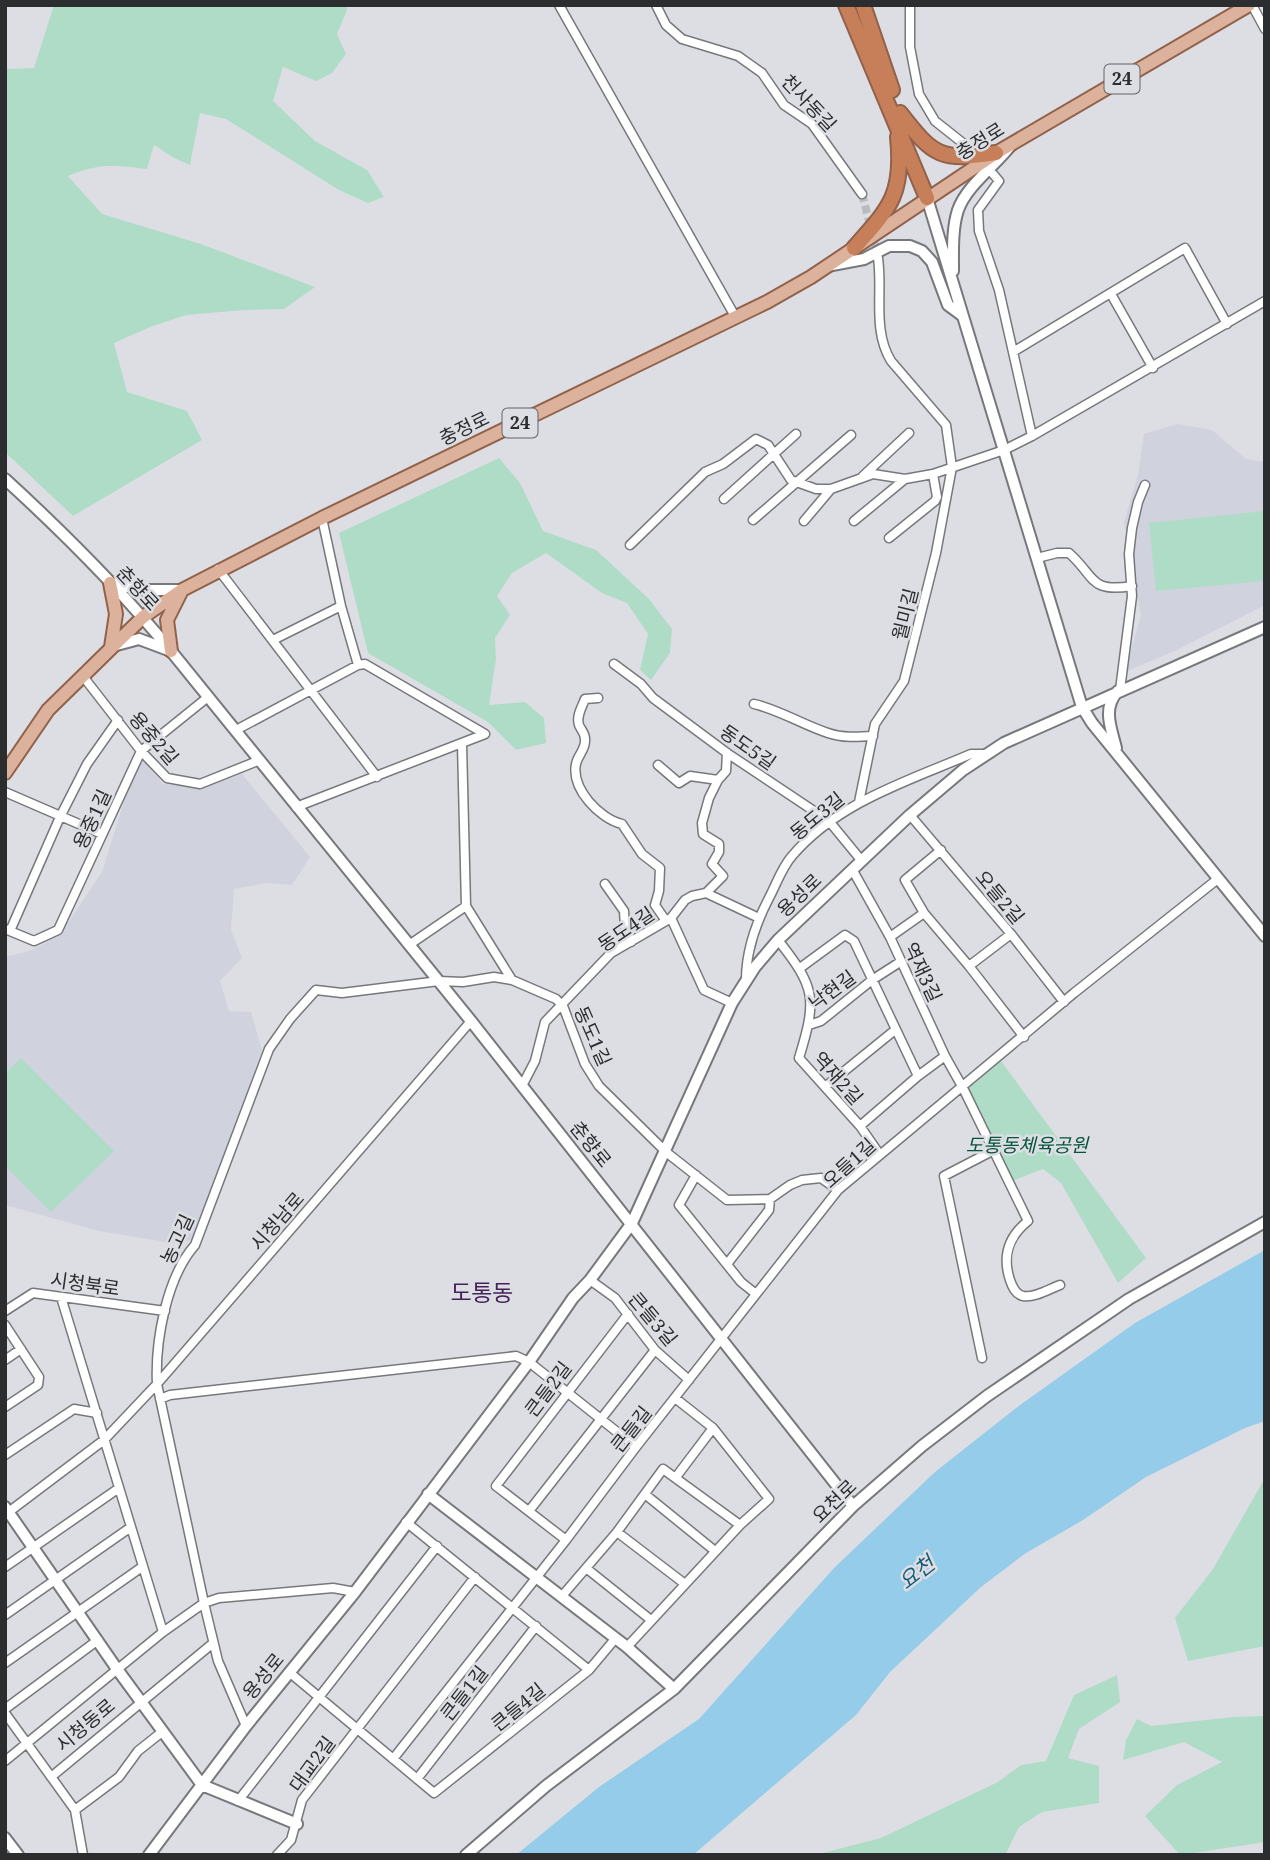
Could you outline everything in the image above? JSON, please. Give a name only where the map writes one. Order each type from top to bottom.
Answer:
[{"type":"highway","points":[[846,5],[897,114],[928,148],[958,159],[996,153]]},
{"type":"highway","points":[[863,5],[927,198]]},
{"type":"highway","points":[[854,248],[883,217],[899,183],[897,114]]},
{"type":"main road","name":"충정로","points":[[5,773],[48,710],[143,617],[181,590],[322,518],[736,318],[826,266],[996,153],[1250,5]]},
{"type":"main road","points":[[110,583],[116,614],[111,647]]},
{"type":"main road","points":[[171,651],[167,620],[181,590]]},
{"type":"street","points":[[559,5],[736,318]]},
{"type":"street","name":"천사동길","points":[[656,5],[666,25],[682,39],[738,56],[762,73],[784,105],[812,124],[862,194]]},
{"type":"street","points":[[910,5],[909,33],[919,94],[935,121],[964,144]]},
{"type":"street","points":[[1250,5],[1265,29]]},
{"type":"street","points":[[954,284],[958,210],[972,189],[1013,143]]},
{"type":"street","points":[[993,174],[999,181],[978,211],[979,231],[999,290],[1032,436]]},
{"type":"street","points":[[927,198],[1082,707],[1092,723],[1265,936]]},
{"type":"street","points":[[826,266],[864,259],[889,246],[910,246],[922,251],[932,262],[948,305],[963,316]]},
{"type":"street","points":[[1013,352],[1185,248],[1227,324]]},
{"type":"street","name":"월미길","points":[[859,802],[876,724],[904,681],[936,553],[951,467],[946,425],[884,350],[880,334],[878,257]]},
{"type":"street","points":[[1111,294],[1153,368]]},
{"type":"street","points":[[863,476],[873,474],[905,480],[933,474],[1004,450],[1153,368],[1265,301]]},
{"type":"street","points":[[630,544],[705,472],[723,464],[756,439],[763,441],[791,480],[817,489],[831,489],[844,486],[863,476],[909,433]]},
{"type":"street","points":[[724,499],[796,434]]},
{"type":"street","points":[[753,520],[851,435]]},
{"type":"street","points":[[890,538],[937,497],[933,474]]},
{"type":"street","name":"춘향로","points":[[5,480],[43,514],[143,617],[471,1021],[853,1506]]},
{"type":"street","points":[[854,521],[905,480]]},
{"type":"street","points":[[1117,751],[1108,709],[1113,696],[1120,690],[1132,586],[1129,554],[1132,528],[1145,485]]},
{"type":"street","points":[[804,521],[831,489]]},
{"type":"street","points":[[322,518],[341,606],[358,664]]},
{"type":"street","points":[[1037,558],[1069,553],[1092,580],[1104,589],[1132,586]]},
{"type":"street","points":[[218,569],[377,777]]},
{"type":"street","points":[[110,583],[142,590],[181,590]]},
{"type":"street","points":[[273,640],[341,606]]},
{"type":"street","name":"용성로","points":[[149,1855],[246,1726],[355,1592],[573,1298],[590,1280],[632,1223],[732,1003],[746,980],[778,940],[910,815],[986,754],[1082,707],[1265,627]]},
{"type":"street","points":[[111,647],[139,639],[171,651]]},
{"type":"street","points":[[236,730],[358,664],[365,664],[485,734],[296,807]]},
{"type":"street","name":"동도5길","points":[[614,664],[653,698],[727,753],[829,821],[861,860]]},
{"type":"street","name":"용중2길","points":[[82,675],[141,751],[167,778],[200,783],[260,760]]},
{"type":"street","name":"용중1길","points":[[118,720],[87,764],[8,930],[34,942],[58,930],[141,751],[208,697]]},
{"type":"street","points":[[598,698],[585,699],[578,717],[579,726],[585,735],[584,751],[576,761],[576,774],[581,790],[598,812],[609,821],[622,824],[642,854],[660,868],[659,891],[654,905],[669,919],[704,990],[732,1003]]},
{"type":"street","points":[[754,704],[829,733],[847,737],[873,736]]},
{"type":"street","points":[[462,744],[466,906],[512,980]]},
{"type":"street","points":[[727,753],[726,771],[709,798],[702,823],[704,834],[719,844],[719,852],[712,864],[723,876],[706,893],[759,918]]},
{"type":"street","name":"동도3길","points":[[746,980],[746,966],[759,918],[790,857],[829,821],[859,802],[971,754],[986,754]]},
{"type":"street","points":[[658,765],[679,783],[690,776],[718,780]]},
{"type":"street","points":[[5,792],[102,834]]},
{"type":"street","name":"오들2길","points":[[910,815],[1011,934],[1064,1002]]},
{"type":"street","points":[[941,850],[905,880],[924,913],[969,965],[1024,1037]]},
{"type":"street","name":"역재3길","points":[[852,869],[890,937],[945,1056],[1028,1221],[1016,1230],[1006,1256],[1006,1267],[1012,1286],[1017,1293],[1024,1296],[1060,1285]]},
{"type":"street","name":"오들1길","points":[[722,1339],[838,1190],[1064,1002],[1219,878]]},
{"type":"street","points":[[605,884],[624,911],[625,927],[631,942]]},
{"type":"street","name":"동도4길","points":[[522,1086],[536,1061],[545,1022],[611,953],[669,919],[685,900],[706,893]]},
{"type":"street","points":[[409,945],[466,906]]},
{"type":"street","points":[[890,937],[924,913]]},
{"type":"street","points":[[969,965],[1011,934]]},
{"type":"street","name":"낙현길","points":[[800,968],[845,935],[855,941],[918,1076]]},
{"type":"street","name":"역재2길","points":[[778,940],[800,968],[812,1001],[809,1025],[799,1058],[860,1126],[880,1155]]},
{"type":"street","points":[[872,980],[900,962]]},
{"type":"street","name":"농고길","points":[[246,1726],[212,1644],[157,1384],[156,1357],[165,1311],[183,1258],[195,1245],[269,1049],[290,1018],[316,990],[342,993],[439,981],[463,982],[494,977],[512,980]]},
{"type":"street","name":"동도1길","points":[[512,980],[556,999],[563,1006],[585,1064],[599,1086],[666,1152],[727,1200],[770,1199]]},
{"type":"street","name":"낙현길","points":[[809,1025],[821,1021],[872,980]]},
{"type":"street","name":"시청남로","points":[[6,1511],[104,1440],[157,1384],[471,1021]]},
{"type":"street","points":[[826,1086],[895,1030]]},
{"type":"street","points":[[860,1126],[945,1056]]},
{"type":"street","points":[[982,1357],[944,1175],[994,1150]]},
{"type":"street","points":[[696,1175],[679,1205],[741,1282],[756,1294]]},
{"type":"street","points":[[727,1264],[769,1210],[770,1199],[790,1185],[802,1180],[821,1178],[838,1190]]},
{"type":"street","name":"요천로","points":[[467,1855],[546,1786],[674,1689],[853,1506],[922,1446],[1129,1299],[1265,1222]]},
{"type":"street","name":"큰들3길","points":[[590,1280],[615,1298],[656,1350],[689,1380]]},
{"type":"street","name":"시청북로","points":[[5,1311],[33,1293],[165,1311]]},
{"type":"street","points":[[61,1297],[163,1632]]},
{"type":"street","name":"큰들2길","points":[[529,1511],[496,1486],[628,1314]]},
{"type":"street","points":[[5,1325],[40,1377],[37,1385],[5,1407]]},
{"type":"street","name":"큰들길","points":[[393,1759],[722,1339]]},
{"type":"street","points":[[5,1360],[21,1349]]},
{"type":"street","name":"큰들길","points":[[529,1511],[656,1350]]},
{"type":"street","points":[[160,1399],[170,1395],[516,1356],[528,1362],[636,1447]]},
{"type":"street","points":[[627,1647],[715,1551],[769,1499],[713,1428],[675,1398]]},
{"type":"street","points":[[5,1455],[74,1409],[97,1413]]},
{"type":"street","points":[[676,1477],[713,1428]]},
{"type":"street","points":[[562,1596],[617,1532],[663,1469],[740,1525]]},
{"type":"street","points":[[5,1567],[119,1488]]},
{"type":"street","points":[[428,1494],[627,1647],[674,1689]]},
{"type":"street","points":[[646,1495],[715,1551]]},
{"type":"street","name":"시청동로","points":[[6,1511],[202,1785]]},
{"type":"street","points":[[529,1511],[566,1540]]},
{"type":"street","points":[[406,1522],[589,1670]]},
{"type":"street","points":[[5,1615],[131,1527]]},
{"type":"street","points":[[617,1532],[685,1584]]},
{"type":"street","points":[[238,1801],[437,1546]]},
{"type":"street","points":[[5,1663],[142,1567]]},
{"type":"street","points":[[586,1568],[651,1620]]},
{"type":"street","points":[[357,1729],[475,1577]]},
{"type":"street","points":[[204,1603],[219,1598],[333,1588],[355,1592]]},
{"type":"street","name":"시청동로","points":[[5,1761],[163,1632],[204,1603]]},
{"type":"street","name":"큰들1길","points":[[417,1779],[536,1626]]},
{"type":"street","name":"큰들4길","points":[[417,1779],[434,1793],[589,1670],[615,1639]]},
{"type":"street","points":[[83,1855],[75,1810],[5,1711],[98,1640]]},
{"type":"street","name":"시청동로","points":[[51,1777],[212,1644]]},
{"type":"street","points":[[289,1672],[417,1779]]},
{"type":"street","name":"대교2길","points":[[277,1855],[291,1840],[302,1800],[357,1729]]},
{"type":"street","points":[[75,1810],[119,1777],[138,1751],[162,1732]]},
{"type":"street","points":[[202,1785],[297,1824]]},
{"type":"street","points":[[5,1838],[18,1855]]},
{"type":"shaded area","points":[[1177,424],[1212,430],[1246,459],[1265,462],[1265,605],[1175,651],[1125,672],[1141,615],[1124,522],[1138,475],[1144,434]]},
{"type":"shaded area","points":[[141,761],[145,762],[163,784],[203,787],[242,774],[310,857],[292,885],[267,883],[234,889],[231,930],[242,958],[220,981],[229,1011],[251,1012],[262,1050],[192,1240],[172,1243],[99,1231],[5,1205],[5,957],[32,950],[60,935],[102,872],[126,795]]},
{"type":"green space","points":[[54,5],[347,5],[337,34],[346,54],[332,73],[316,81],[283,67],[273,101],[315,141],[367,170],[384,197],[368,203],[339,190],[226,119],[200,113],[190,165],[154,145],[147,169],[107,166],[68,176],[102,214],[201,244],[315,287],[284,309],[186,315],[114,343],[127,392],[187,411],[202,440],[73,516],[5,452],[5,69],[34,68]]},
{"type":"green space","points":[[499,458],[520,483],[543,531],[596,550],[649,599],[672,629],[670,653],[651,680],[640,670],[648,634],[627,603],[602,593],[546,553],[512,573],[497,596],[510,615],[495,638],[496,659],[489,705],[525,702],[544,718],[546,743],[516,750],[488,722],[368,653],[339,533]]},
{"type":"green space","points":[[1264,511],[1265,581],[1156,591],[1149,523]]},
{"type":"green space","points":[[21,1058],[114,1151],[51,1212],[5,1166],[5,1073]]},
{"type":"green space","name":"도통동체육공원","points":[[1001,1061],[1146,1258],[1118,1283],[1061,1183],[1043,1169],[1012,1181],[968,1089]]},
{"type":"green space","points":[[1265,1478],[1265,1646],[1188,1661],[1175,1618],[1213,1569]]},
{"type":"green space","points":[[1117,1675],[1120,1702],[1079,1729],[1068,1758],[1099,1766],[1099,1803],[1042,1812],[1019,1827],[1005,1855],[815,1855],[881,1838],[998,1782],[1021,1765],[1046,1761],[1074,1695]]},
{"type":"green space","points":[[1265,1716],[1265,1842],[1180,1855],[1145,1816],[1177,1785],[1222,1762],[1184,1742],[1123,1760],[1126,1740],[1137,1719],[1151,1726]]},
{"type":"water","name":"요천","points":[[1265,1250],[1265,1421],[1245,1428],[1146,1477],[1083,1520],[1026,1553],[981,1587],[890,1672],[856,1715],[693,1855],[516,1855],[599,1787],[699,1719],[835,1567],[935,1472],[1020,1405],[1135,1323]]},
{"type":"tunnel","points":[[862,194],[878,255]]},
{"type":"district","name":"도통동","points":[[482,1293]]}]
